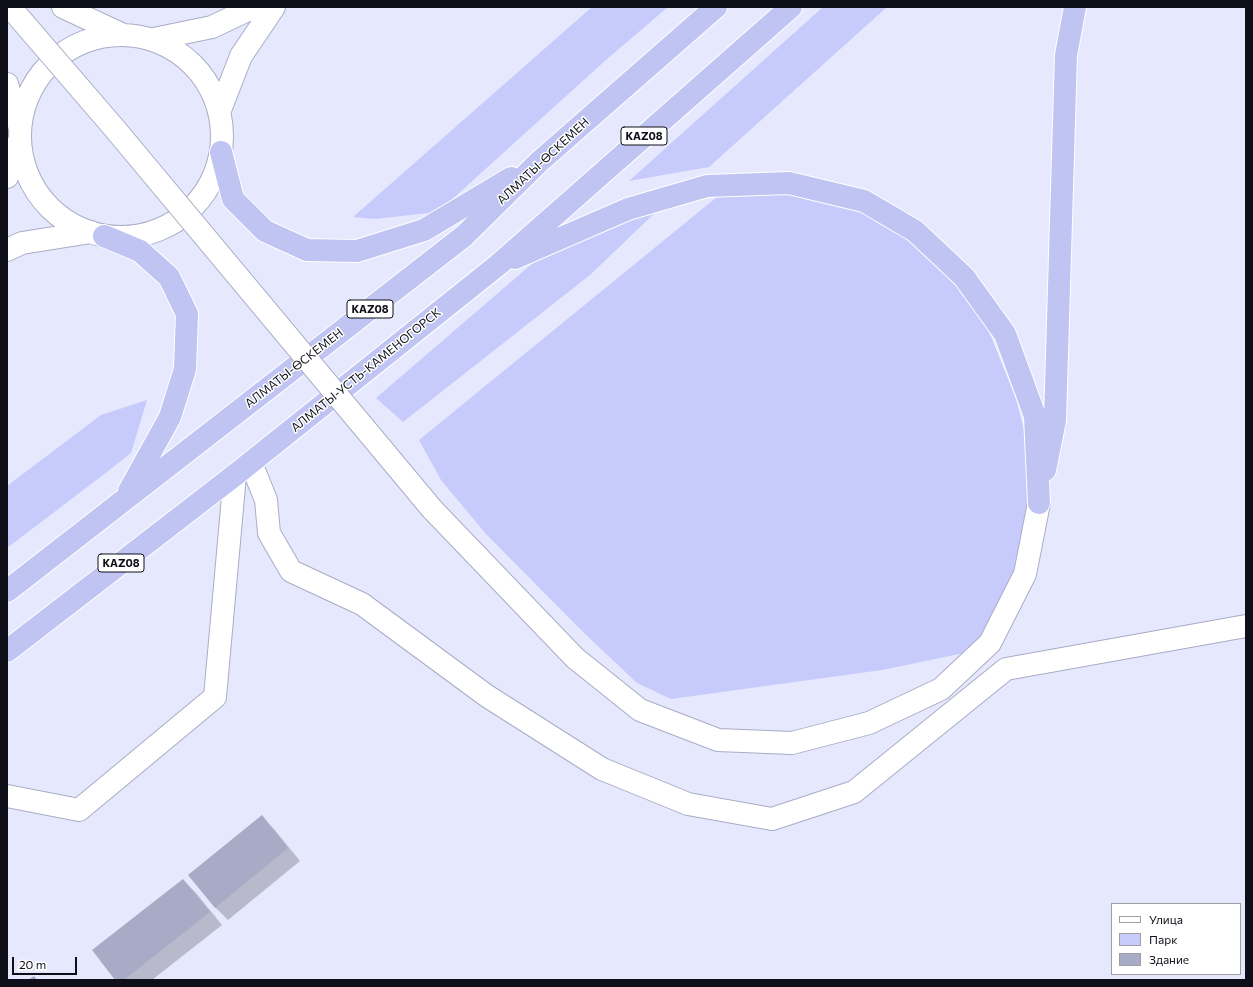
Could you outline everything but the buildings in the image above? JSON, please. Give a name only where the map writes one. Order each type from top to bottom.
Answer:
[{"type":"highway","name":"АЛМАТЫ-ӨСКЕМЕН","points":[[7,591],[464,236],[539,162],[716,7]]},
{"type":"highway","name":"KAZ08","points":[[498,265],[791,7]]},
{"type":"highway","points":[[1039,503],[1055,420],[1066,56],[1075,7]]},
{"type":"highway","points":[[221,152],[233,199],[265,231],[307,250],[357,251],[424,230],[539,162]]},
{"type":"highway","points":[[498,265],[628,209],[707,186],[788,183],[864,201],[915,231],[964,277],[1005,334],[1035,416],[1039,503]]},
{"type":"highway","points":[[98,234],[140,251],[169,277],[187,314],[185,369],[170,417],[125,499]]},
{"type":"highway","name":"АЛМАТЫ-УСТЬ-КАМЕНОГОРСК","points":[[243,469],[498,265]]},
{"type":"highway","name":"KAZ08","points":[[7,651],[243,469]]},
{"type":"street","points":[[10,7],[115,129],[432,510],[575,658],[640,710],[718,740],[792,743],[869,723],[941,689],[990,643],[1025,574],[1039,503]]},
{"type":"street","points":[[7,250],[22,243],[98,234],[138,236],[170,225],[196,204],[214,176],[221,152],[223,143],[220,110],[206,80],[183,55],[154,40],[121,34],[63,7]]},
{"type":"street","points":[[154,40],[212,27],[254,7]]},
{"type":"street","points":[[220,110],[240,56],[274,7]]},
{"type":"street","points":[[98,234],[72,225],[46,204],[27,176],[19,143],[22,110],[36,79],[59,55],[88,39],[121,34]]},
{"type":"street","points":[[7,84],[20,133],[7,177]]},
{"type":"street","points":[[243,469],[266,500],[269,533],[291,571],[362,604],[487,696],[602,769],[688,804],[772,819],[854,792],[1006,669],[1246,626]]},
{"type":"street","points":[[7,796],[79,810],[215,697],[243,469]]},
{"type":"green space","points":[[592,7],[668,7],[607,59],[438,212],[374,219],[353,217]]},
{"type":"green space","points":[[823,7],[887,7],[709,167],[629,181]]},
{"type":"green space","points":[[782,190],[852,205],[886,222],[950,277],[985,322],[1016,399],[1026,438],[1027,502],[1016,568],[992,620],[969,652],[882,670],[671,699],[637,683],[584,633],[486,534],[441,480],[419,440],[717,197]]},
{"type":"green space","points":[[660,208],[590,275],[403,422],[376,398],[533,263],[625,218]]},
{"type":"green space","points":[[147,400],[131,453],[7,548],[7,486],[101,415]]}]
